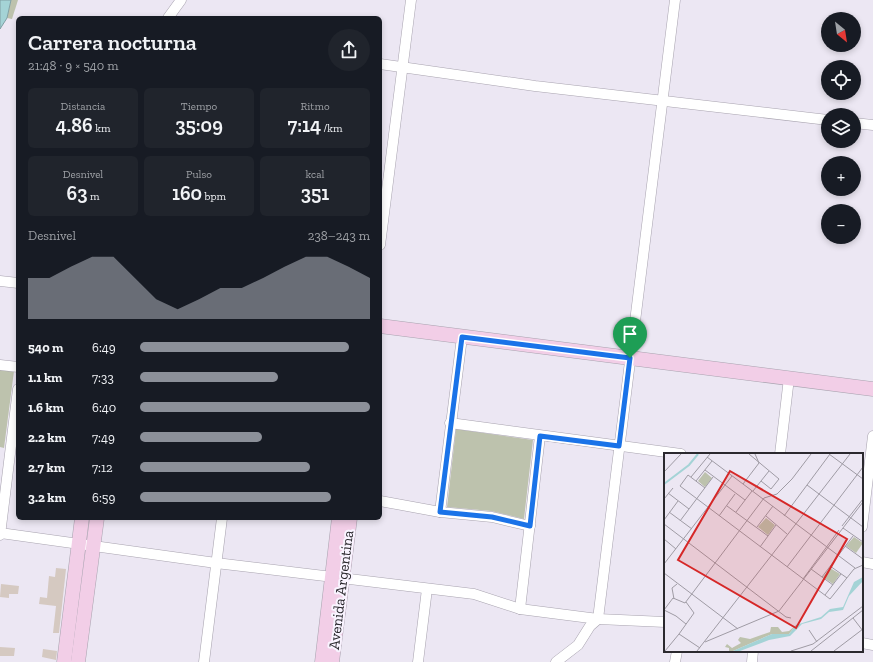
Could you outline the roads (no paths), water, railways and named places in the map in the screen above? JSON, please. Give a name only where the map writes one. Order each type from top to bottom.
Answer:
[{"type":"street","points":[[169,16],[181,0]]},
{"type":"street","points":[[382,230],[411,0]]},
{"type":"street","points":[[556,662],[578,645],[590,626],[598,619],[675,0]]},
{"type":"street","points":[[382,64],[535,86],[821,119]]},
{"type":"street","points":[[861,123],[873,125]]},
{"type":"street","points":[[0,281],[16,283]]},
{"type":"street","points":[[382,326],[873,389]]},
{"type":"street","points":[[440,512],[462,337]]},
{"type":"street","points":[[0,365],[16,367]]},
{"type":"street","points":[[780,453],[789,378]]},
{"type":"street","points":[[16,399],[5,453],[0,534],[216,563],[474,594],[520,609],[598,619],[664,622]]},
{"type":"street","points":[[450,423],[673,453]]},
{"type":"street","points":[[520,609],[540,436]]},
{"type":"street","points":[[863,519],[873,436]]},
{"type":"street","points":[[382,501],[440,512],[492,517],[530,526]]},
{"type":"street","points":[[64,662],[82,520]]},
{"type":"street","points":[[78,662],[97,520]]},
{"type":"street","points":[[204,662],[222,520]]},
{"type":"street","name":"Avenida Argentina","points":[[332,662],[338,578],[339,520]]},
{"type":"street","name":"Avenida Argentina","points":[[322,662],[350,520]]},
{"type":"street","points":[[863,562],[873,564]]},
{"type":"street","points":[[418,662],[427,589]]},
{"type":"street","points":[[863,643],[873,645]]},
{"type":"street","points":[[675,662],[677,652]]},
{"type":"street","points":[[752,662],[754,652]]}]
